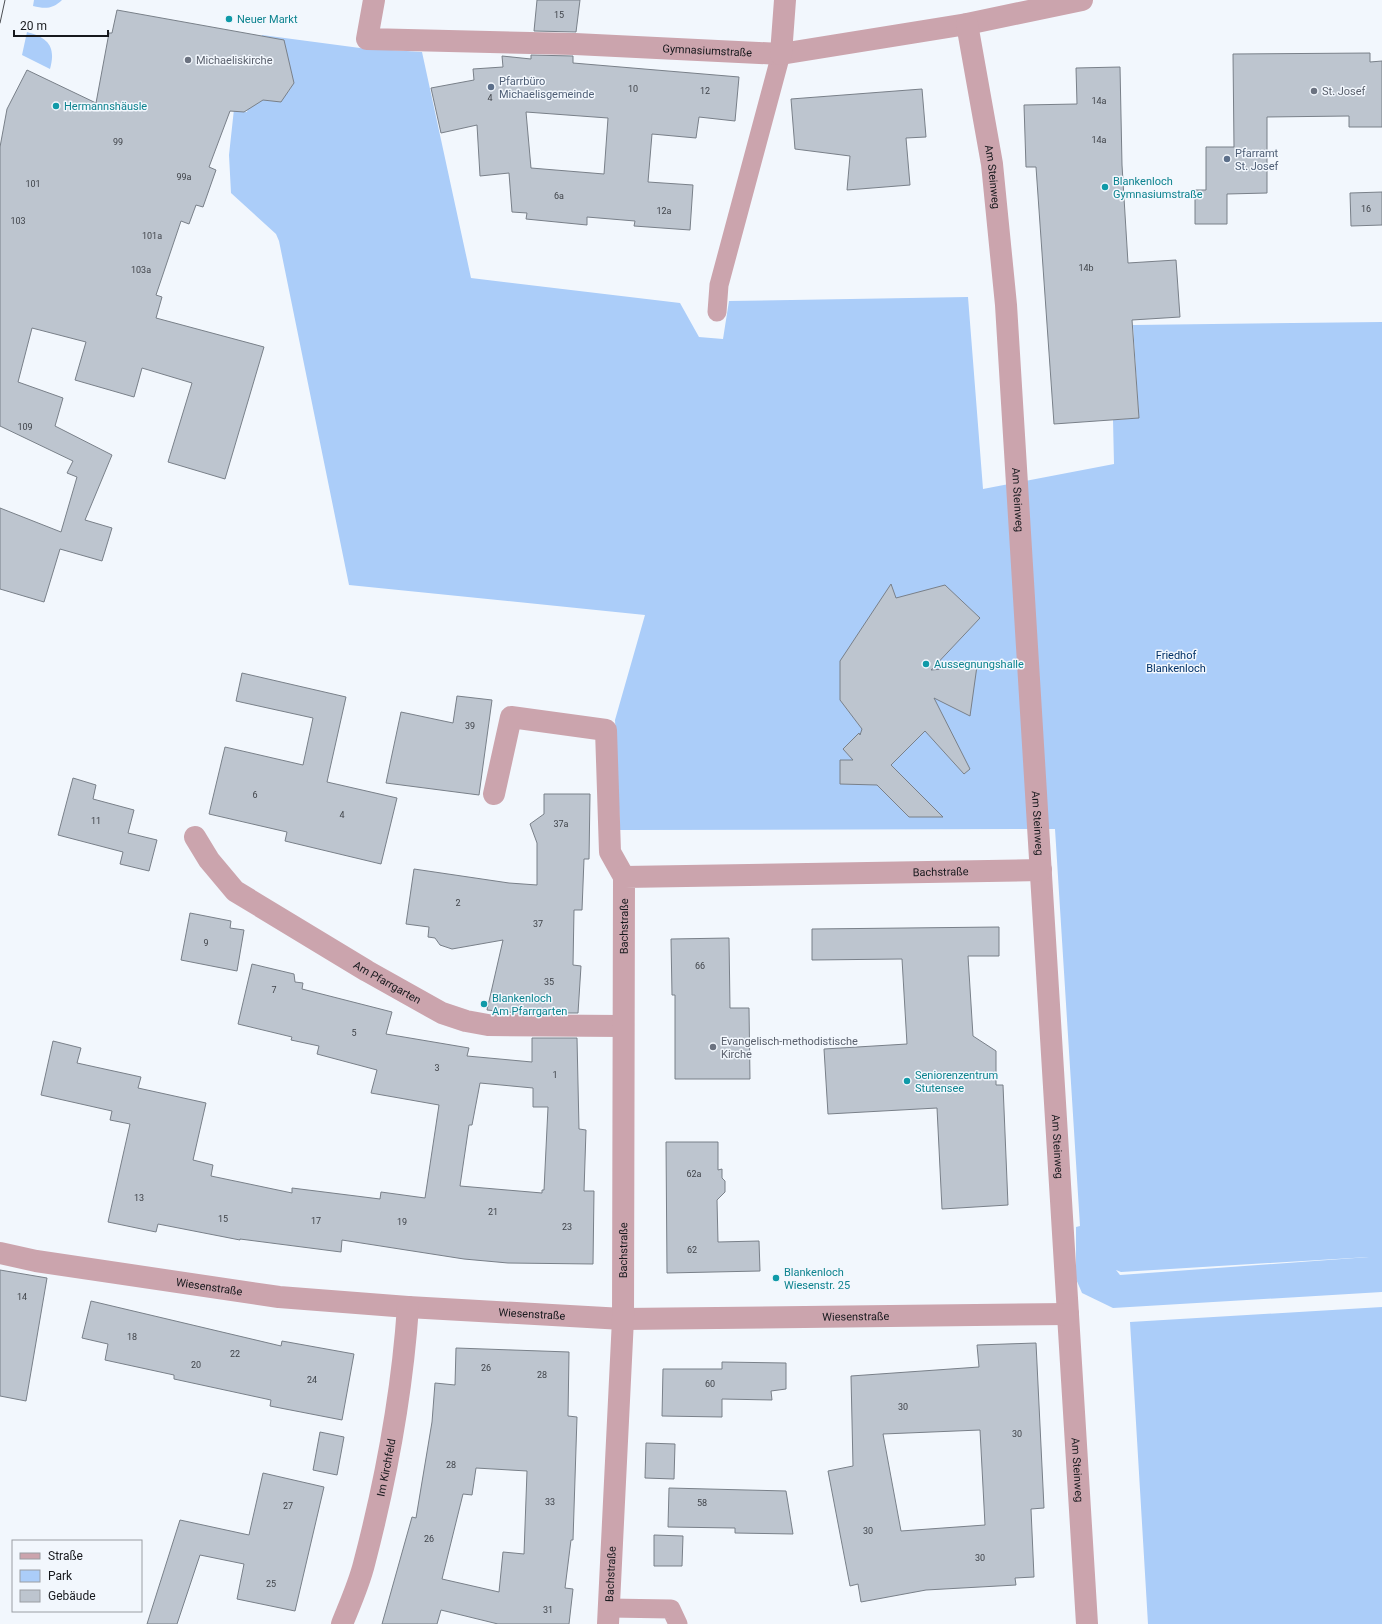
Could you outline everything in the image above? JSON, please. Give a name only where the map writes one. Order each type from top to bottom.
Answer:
[{"type":"street","name":"Gymnasiumstraße","points":[[374,0],[367,39],[575,44],[781,54],[967,24],[1082,0]]},
{"type":"street","points":[[781,54],[785,0]]},
{"type":"street","name":"Am Steinweg","points":[[967,24],[992,164],[1006,305],[1087,1624]]},
{"type":"street","name":"Bachstraße","points":[[494,794],[512,717],[606,730],[610,852],[624,877],[623,1319],[609,1616]]},
{"type":"street","name":"Am Pfarrgarten","points":[[195,837],[209,860],[235,891],[367,971],[442,1013],[466,1021],[488,1024],[623,1026]]},
{"type":"street","name":"Bachstraße","points":[[624,877],[1041,870]]},
{"type":"street","name":"Wiesenstraße","points":[[0,1253],[36,1261],[279,1297],[408,1307],[623,1319],[1068,1314]]},
{"type":"street","name":"Im Kirchfeld","points":[[342,1624],[364,1565],[390,1448],[405,1352],[408,1307]]},
{"type":"lane","points":[[718,312],[719,285],[781,54]]},
{"type":"lane","points":[[609,1616],[671,1609],[678,1624]]},
{"type":"green space","points":[[34,0],[62,0],[52,7],[41,8],[33,6]]},
{"type":"green space","points":[[27,32],[41,37],[49,44],[52,55],[50,69],[22,55]]},
{"type":"green space","name":"Friedhof Blankenloch","points":[[262,35],[360,48],[422,52],[471,278],[680,303],[699,337],[723,339],[729,301],[968,297],[983,489],[1114,464],[1113,420],[1139,418],[1133,325],[1382,322],[1382,1292],[1113,1308],[1082,1293],[1076,1279],[1076,1227],[1080,1226],[1055,829],[620,830],[615,720],[645,615],[349,585],[279,241],[276,234],[231,193],[229,155],[234,109],[247,112],[249,103],[262,100],[284,89],[288,92],[291,88],[285,85],[287,76],[292,74],[291,70],[287,71],[260,46]],"holes":[[[1369,1257],[1120,1275],[1116,1270],[1121,1272]]]},
{"type":"green space","points":[[1382,1307],[1382,1624],[1148,1624],[1130,1322]]},
{"type":"building","points":[[537,0],[580,0],[576,32],[534,31]]},
{"type":"building","points":[[117,10],[284,40],[294,83],[281,102],[263,100],[244,112],[230,111],[209,167],[216,170],[203,207],[196,205],[189,224],[181,221],[156,295],[162,297],[156,318],[264,347],[225,479],[168,462],[192,383],[142,368],[134,397],[75,380],[86,342],[32,328],[18,382],[63,398],[55,426],[112,455],[85,520],[112,528],[102,561],[60,549],[44,602],[0,589],[0,508],[61,532],[77,477],[67,473],[73,461],[0,426],[0,147],[7,109],[27,70],[96,103],[109,33],[112,33]]},
{"type":"building","name":"St. Josef","points":[[1370,53],[1370,62],[1382,61],[1382,127],[1349,127],[1349,116],[1267,117],[1267,193],[1227,194],[1227,224],[1195,224],[1195,190],[1206,190],[1206,147],[1234,147],[1233,54]]},
{"type":"building","points":[[531,55],[573,56],[573,63],[739,77],[735,121],[699,117],[696,138],[652,134],[648,182],[693,185],[690,230],[634,226],[635,221],[587,217],[587,225],[526,219],[527,213],[512,212],[509,173],[480,176],[477,125],[441,133],[431,88],[474,80],[473,69],[503,67],[502,56],[531,59]],"holes":[[[526,112],[608,118],[604,174],[531,168]]]},
{"type":"building","points":[[1120,67],[1122,165],[1128,263],[1176,260],[1180,317],[1132,320],[1139,418],[1054,424],[1036,167],[1026,167],[1024,105],[1077,104],[1076,68]]},
{"type":"building","points":[[922,89],[926,137],[906,138],[910,185],[847,190],[850,156],[795,149],[791,99]]},
{"type":"building","points":[[1382,192],[1382,225],[1351,226],[1350,193]]},
{"type":"building","name":"Aussegnungshalle","points":[[891,584],[896,598],[945,585],[980,618],[931,670],[977,666],[970,716],[934,698],[970,769],[964,774],[925,731],[891,765],[943,817],[909,817],[877,785],[840,784],[840,760],[853,760],[843,749],[859,733],[860,735],[862,729],[840,700],[840,661]]},
{"type":"building","points":[[242,673],[346,697],[327,782],[397,798],[381,864],[285,841],[287,832],[209,814],[225,747],[303,765],[313,718],[236,701]]},
{"type":"building","points":[[457,696],[492,700],[479,795],[386,783],[401,712],[453,723]]},
{"type":"building","points":[[73,778],[96,785],[93,799],[134,810],[128,833],[157,840],[149,871],[120,864],[123,852],[58,835]]},
{"type":"building","points":[[544,794],[590,794],[589,859],[584,859],[582,910],[574,910],[573,965],[581,966],[578,1013],[518,1013],[487,1010],[503,940],[452,949],[440,945],[435,938],[428,937],[429,927],[406,924],[414,869],[509,883],[537,885],[537,843],[530,824],[544,814]]},
{"type":"building","points":[[190,913],[231,921],[230,928],[244,930],[237,971],[181,960]]},
{"type":"building","name":"Seniorenzentrum Stutensee","points":[[999,927],[999,956],[968,956],[973,1036],[996,1051],[996,1085],[1003,1085],[1008,1205],[942,1209],[937,1108],[828,1114],[824,1049],[907,1044],[902,959],[812,960],[812,929]]},
{"type":"building","points":[[729,938],[730,1008],[749,1008],[750,1079],[675,1079],[675,995],[672,995],[671,939]]},
{"type":"building","points":[[252,964],[294,974],[295,982],[303,983],[302,989],[392,1012],[386,1034],[469,1048],[467,1056],[532,1062],[532,1038],[577,1038],[579,1129],[586,1130],[584,1191],[594,1191],[593,1264],[508,1263],[464,1259],[342,1240],[341,1252],[240,1240],[158,1224],[156,1232],[108,1222],[130,1124],[110,1120],[112,1111],[41,1095],[53,1041],[81,1048],[77,1063],[141,1077],[138,1088],[206,1103],[193,1160],[213,1165],[211,1176],[292,1193],[292,1188],[380,1199],[381,1192],[425,1198],[439,1105],[371,1093],[377,1070],[317,1054],[319,1046],[291,1040],[292,1037],[238,1024]],"holes":[[[480,1083],[533,1088],[533,1107],[548,1107],[544,1190],[542,1190],[542,1193],[460,1186],[469,1125],[472,1125]]]},
{"type":"building","points":[[666,1142],[718,1142],[718,1170],[722,1169],[722,1178],[725,1181],[725,1192],[717,1200],[718,1242],[759,1241],[760,1271],[667,1273]]},
{"type":"building","points":[[0,1270],[47,1278],[26,1401],[0,1396]]},
{"type":"building","points":[[91,1301],[281,1346],[282,1341],[354,1354],[342,1420],[270,1406],[271,1400],[174,1379],[174,1375],[105,1360],[108,1344],[82,1338]]},
{"type":"building","points":[[1036,1343],[1044,1508],[1031,1509],[1034,1577],[1015,1578],[1016,1585],[926,1590],[861,1602],[858,1584],[850,1586],[828,1471],[853,1466],[851,1376],[979,1367],[977,1345]],"holes":[[[980,1430],[985,1525],[901,1531],[883,1434]]]},
{"type":"building","points":[[456,1348],[569,1352],[568,1416],[577,1417],[573,1540],[571,1540],[565,1588],[573,1589],[569,1624],[498,1624],[441,1610],[437,1624],[382,1624],[412,1517],[416,1518],[432,1422],[435,1383],[455,1385]],"holes":[[[476,1468],[527,1471],[524,1554],[503,1552],[499,1592],[442,1579],[463,1494],[472,1495]]]},
{"type":"building","points":[[722,1362],[786,1363],[786,1389],[771,1391],[772,1400],[722,1399],[722,1417],[662,1416],[663,1369],[722,1369]]},
{"type":"building","points":[[320,1432],[344,1437],[337,1475],[313,1470]]},
{"type":"building","points":[[646,1443],[675,1444],[674,1479],[645,1478]]},
{"type":"building","points":[[263,1473],[324,1487],[295,1611],[237,1599],[244,1564],[200,1555],[177,1624],[147,1624],[180,1520],[249,1535]]},
{"type":"building","points":[[669,1488],[786,1491],[793,1534],[735,1533],[735,1528],[668,1527]]},
{"type":"building","points":[[654,1535],[683,1536],[682,1566],[654,1566]]},
{"type":"tram line","points":[[0,23],[5,0]]},
{"type":"place","name":"Neuer Markt","points":[[229,19]]},
{"type":"place","name":"Michaeliskirche","points":[[188,60]]},
{"type":"place","name":"Pfarrbüro Michaelisgemeinde","points":[[491,87]]},
{"type":"place","name":"St. Josef","points":[[1314,91]]},
{"type":"place","name":"Hermannshäusle","points":[[56,106]]},
{"type":"place","name":"Pfarramt St. Josef","points":[[1227,159]]},
{"type":"place","name":"Blankenloch Gymnasiumstraße","points":[[1105,187]]},
{"type":"place","name":"Aussegnungshalle","points":[[926,664]]},
{"type":"place","name":"Blankenloch Am Pfarrgarten","points":[[484,1004]]},
{"type":"place","name":"Evangelisch-methodistische Kirche","points":[[713,1047]]},
{"type":"place","name":"Seniorenzentrum Stutensee","points":[[907,1081]]},
{"type":"place","name":"Blankenloch Wiesenstr. 25","points":[[776,1278]]}]
